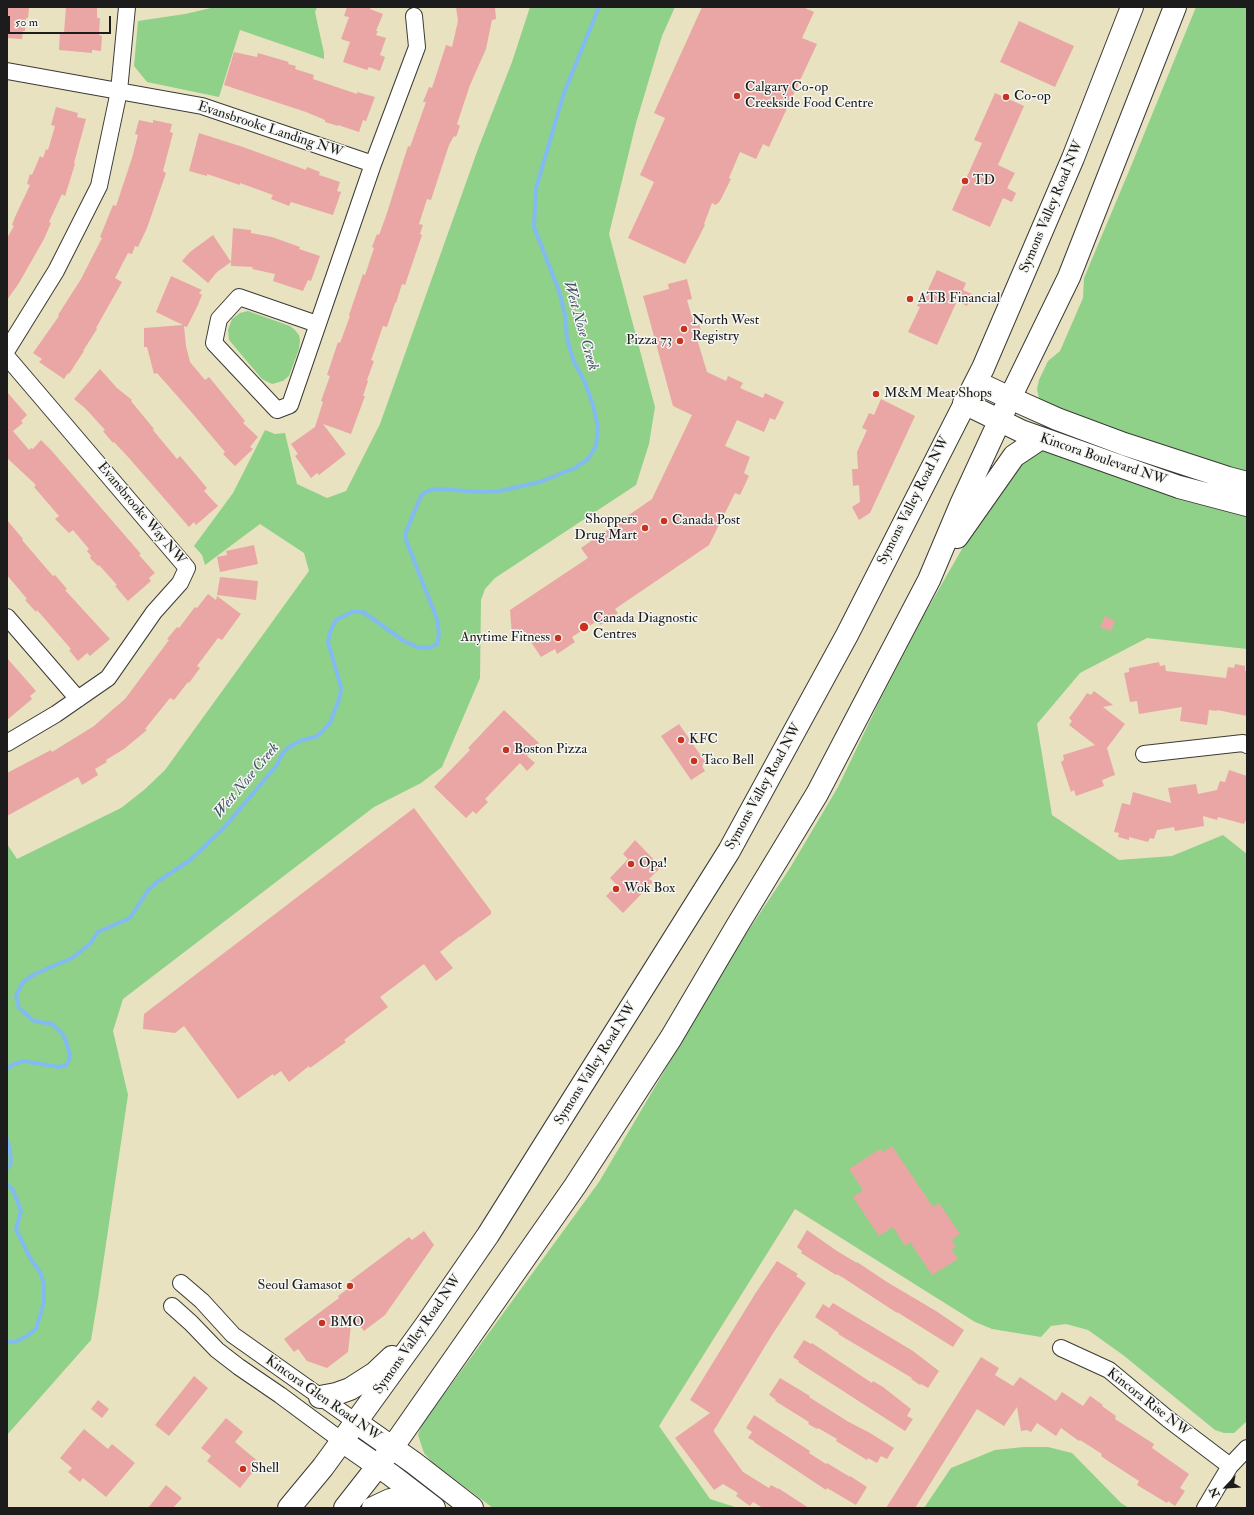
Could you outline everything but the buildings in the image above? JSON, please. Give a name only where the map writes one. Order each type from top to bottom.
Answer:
[{"type":"main road","name":"Symons Valley Road NW","points":[[289,1508],[323,1467],[356,1422],[426,1325],[488,1234],[729,851],[847,635],[976,382],[1070,165],[1132,7]]},
{"type":"main road","points":[[345,1508],[392,1448],[575,1186],[671,1038],[817,794],[929,580],[962,502],[1010,398],[1069,277],[1175,7]]},
{"type":"main road","name":"Kincora Boulevard NW","points":[[976,382],[1010,398],[1124,444],[1247,483]]},
{"type":"main road","name":"Kincora Boulevard NW","points":[[964,403],[1021,431],[1179,487],[1247,505]]},
{"type":"main road","points":[[929,580],[950,547],[1014,456],[1041,438]]},
{"type":"main road","points":[[320,1397],[336,1394],[350,1389],[375,1373],[426,1325]]},
{"type":"main road","name":"Kincora Glen Road NW","points":[[356,1422],[414,1462],[472,1508]]},
{"type":"main road","name":"Kincora Glen Road NW","points":[[342,1441],[430,1505]]},
{"type":"main road","points":[[373,1508],[390,1500],[401,1498],[430,1505]]},
{"type":"street","points":[[7,350],[56,271],[99,186],[119,91],[127,7]]},
{"type":"street","points":[[317,324],[239,297],[219,319],[214,343],[277,410],[290,405],[373,164],[417,47],[414,16]]},
{"type":"street","name":"Evansbrooke Landing NW","points":[[7,71],[202,106],[373,164]]},
{"type":"street","name":"Evansbrooke Way NW","points":[[7,357],[187,568],[180,583],[154,612],[108,678],[78,699],[7,743]]},
{"type":"street","points":[[7,617],[78,699]]},
{"type":"street","points":[[1144,754],[1243,743],[1247,745]]},
{"type":"street","name":"Kincora Glen Road NW","points":[[181,1283],[202,1301],[233,1335],[356,1422]]},
{"type":"street","name":"Kincora Glen Road NW","points":[[172,1306],[218,1350],[239,1367],[342,1441]]},
{"type":"street","name":"Kincora Rise NW","points":[[1061,1348],[1109,1370],[1168,1419],[1230,1466]]},
{"type":"street","points":[[1205,1508],[1230,1466],[1247,1448]]},
{"type":"green space","points":[[215,7],[317,7],[315,12],[324,59],[240,30],[219,97],[147,82],[134,66],[138,21],[185,14]]},
{"type":"green space","points":[[530,7],[675,7],[662,36],[636,123],[609,234],[655,407],[649,444],[636,485],[495,578],[485,589],[481,600],[480,678],[442,767],[421,783],[374,807],[123,999],[113,1031],[128,1095],[91,1340],[7,1435],[7,844],[17,859],[121,808],[144,790],[165,770],[309,571],[304,553],[260,524],[205,565],[202,555],[194,546],[233,493],[265,430],[275,434],[285,433],[297,484],[327,498],[346,491],[380,424],[478,149],[512,62]]},
{"type":"green space","points":[[1196,7],[1247,7],[1247,473],[1049,411],[1039,399],[1037,389],[1039,380],[1048,361],[1060,351],[1083,298],[1084,278]]},
{"type":"green space","points":[[248,311],[290,326],[299,335],[299,349],[289,376],[283,381],[272,384],[262,379],[229,340],[228,330],[232,319],[240,313]]},
{"type":"green space","points":[[1042,450],[1247,513],[1247,649],[1147,638],[1080,673],[1037,724],[1052,815],[1119,860],[1172,856],[1223,835],[1247,854],[1247,1421],[1234,1433],[1224,1433],[1215,1430],[1123,1355],[1088,1330],[1066,1324],[1051,1326],[1041,1337],[992,1329],[975,1322],[795,1209],[659,1426],[710,1499],[738,1508],[493,1508],[433,1463],[424,1453],[418,1435],[421,1426],[599,1182],[738,946],[790,868],[838,787],[880,700],[924,615],[985,509],[1014,467]]},
{"type":"green space","points":[[1024,1447],[1048,1447],[1072,1453],[1121,1503],[1129,1508],[924,1508],[951,1468],[995,1450]]},
{"type":"waterway","name":"West Nose Creek","points":[[7,1069],[12,1065],[23,1061],[59,1067],[66,1065],[69,1060],[70,1054],[64,1036],[60,1031],[52,1024],[34,1021],[19,1008],[16,996],[23,982],[35,974],[72,958],[90,944],[98,932],[130,918],[149,889],[189,861],[223,829],[277,765],[282,754],[289,747],[302,740],[315,737],[330,723],[340,697],[341,687],[328,642],[331,629],[336,620],[352,612],[363,612],[404,641],[417,647],[429,648],[437,644],[439,634],[437,619],[406,540],[406,532],[421,496],[427,491],[438,489],[481,492],[500,491],[540,482],[575,468],[588,459],[596,446],[598,427],[593,405],[584,380],[574,362],[567,339],[565,315],[559,291],[534,227],[536,188],[564,93],[599,7]]},
{"type":"waterway","name":"West Nose Creek","points":[[7,1139],[11,1163],[7,1169]]},
{"type":"waterway","name":"West Nose Creek","points":[[7,1184],[13,1190],[21,1211],[16,1229],[30,1258],[40,1272],[44,1284],[44,1302],[36,1329],[27,1336],[15,1342],[7,1342]]},
{"type":"place","name":"Calgary Co-op Creekside Food Centre","points":[[737,96]]},
{"type":"place","name":"Co-op","points":[[1006,97]]},
{"type":"place","name":"TD","points":[[965,181]]},
{"type":"place","name":"ATB Financial","points":[[910,299]]},
{"type":"place","name":"North West Registry","points":[[684,329]]},
{"type":"place","name":"Pizza 73","points":[[680,341]]},
{"type":"place","name":"M&M Meat Shops","points":[[876,394]]},
{"type":"place","name":"Canada Post","points":[[664,521]]},
{"type":"place","name":"Shoppers Drug Mart","points":[[645,528]]},
{"type":"place","name":"Canada Diagnostic Centres","points":[[584,627]]},
{"type":"place","name":"Anytime Fitness","points":[[558,638]]},
{"type":"place","name":"KFC","points":[[681,740]]},
{"type":"place","name":"Boston Pizza","points":[[506,750]]},
{"type":"place","name":"Taco Bell","points":[[694,761]]},
{"type":"place","name":"Opa!","points":[[631,864]]},
{"type":"place","name":"Wok Box","points":[[616,889]]},
{"type":"place","name":"Seoul Gamasot","points":[[350,1286]]},
{"type":"place","name":"BMO","points":[[322,1323]]},
{"type":"place","name":"Shell","points":[[243,1469]]}]
